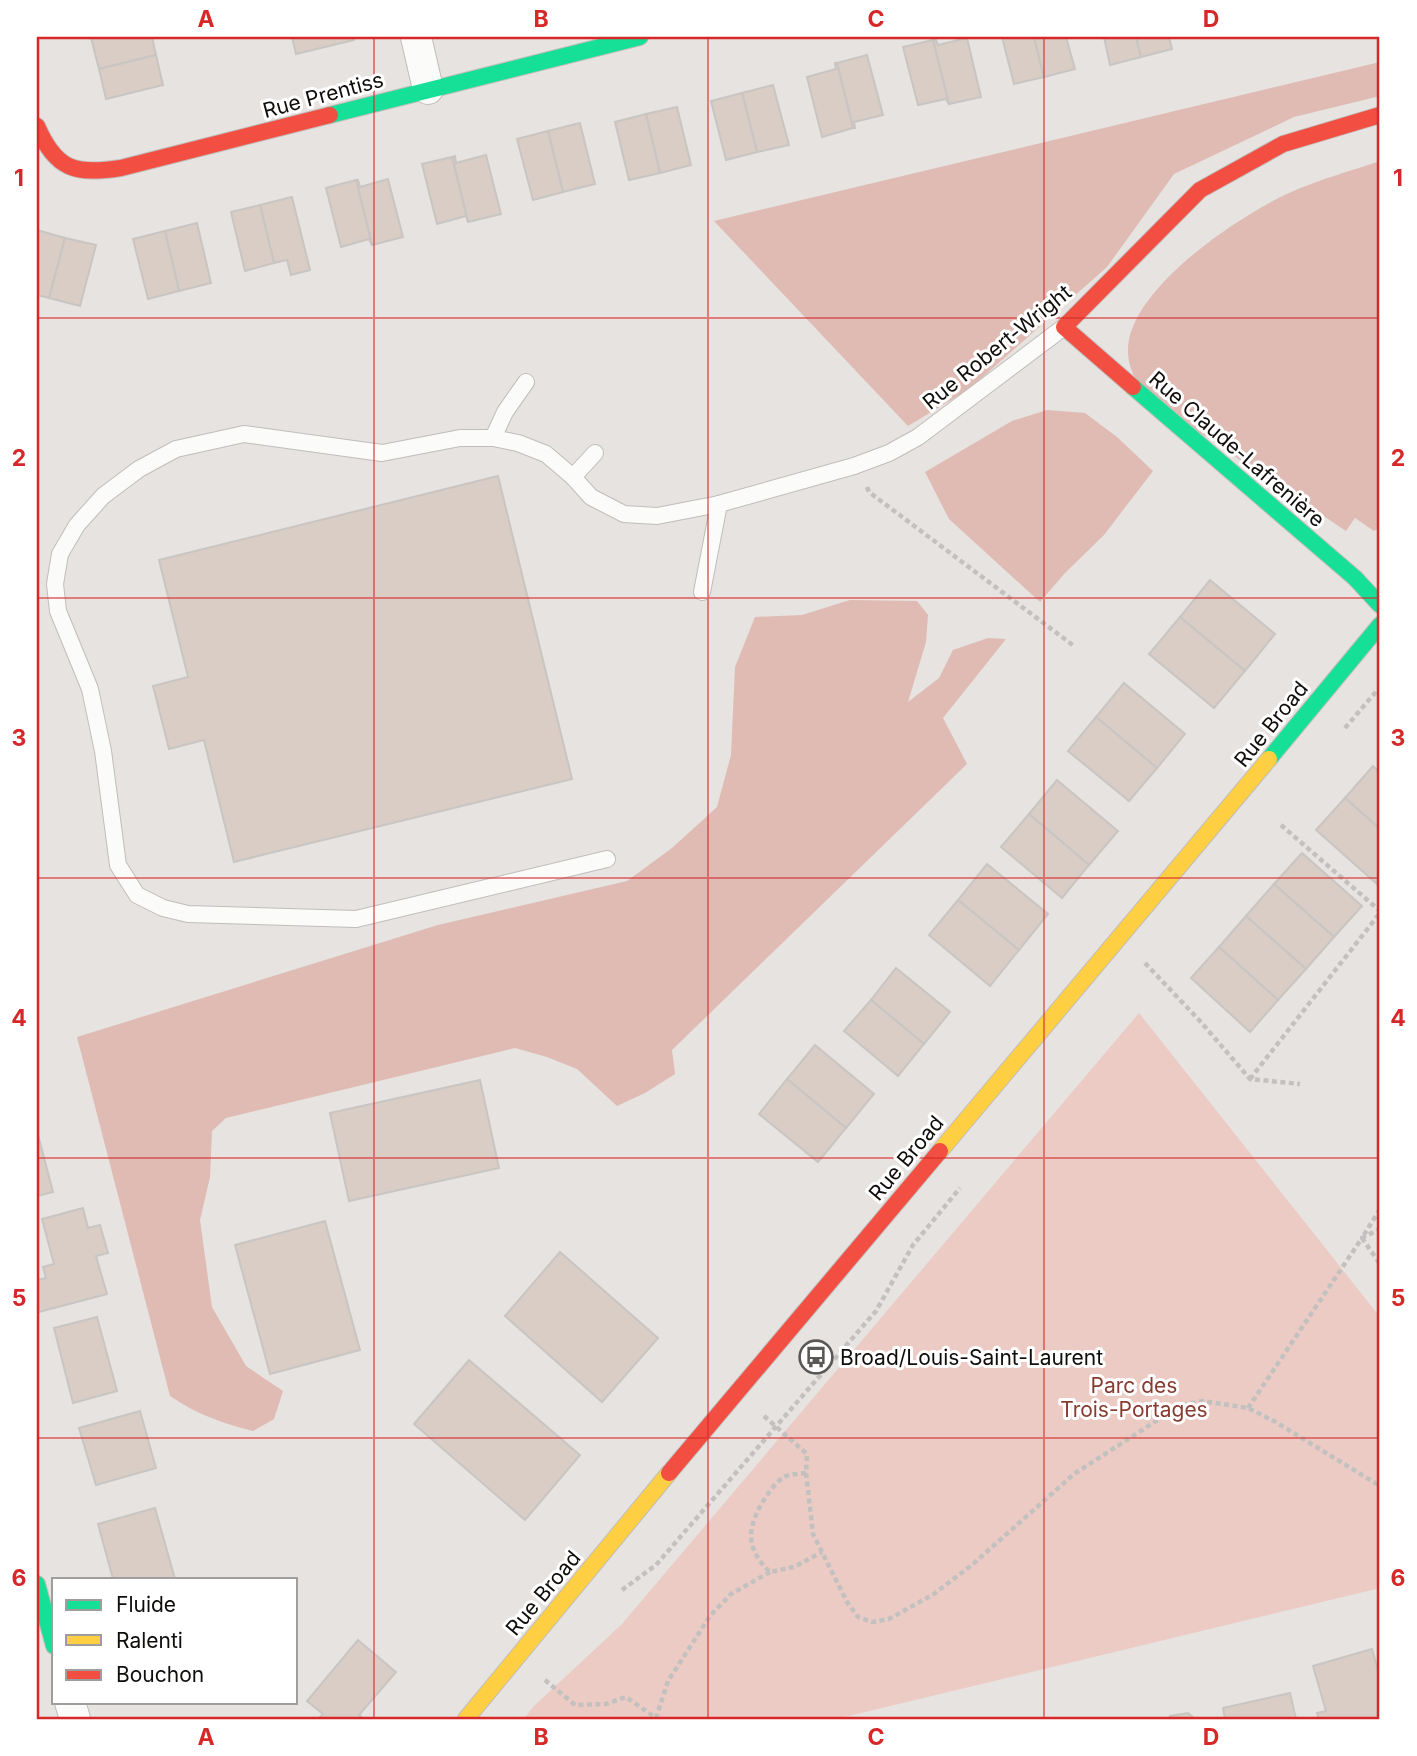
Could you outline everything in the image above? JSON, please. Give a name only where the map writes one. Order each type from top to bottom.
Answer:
[{"type":"street","points":[[416,37],[428,89]]},
{"type":"street","name":"Rue Prentiss","points":[[37,126],[45,146],[59,164],[77,172],[99,172],[640,37]]},
{"type":"street","name":"Rue Robert-Wright","points":[[1064,327],[1200,190],[1283,144],[1380,115]]},
{"type":"street","name":"Rue Claude-Lafrenière","points":[[1064,327],[1355,579],[1380,605]]},
{"type":"street","name":"Rue Broad","points":[[466,1719],[736,1392],[1380,625]]},
{"type":"street","points":[[37,1584],[52,1639]]},
{"type":"lane","name":"Rue Robert-Wright","points":[[607,859],[356,919],[188,914],[163,908],[137,895],[118,865],[103,751],[90,689],[58,611],[54,584],[60,554],[77,526],[103,496],[139,469],[176,449],[244,434],[382,453],[460,438],[493,438],[518,443],[546,454],[591,497],[624,514],[657,516],[719,504],[854,466],[888,453],[918,437],[1064,327]]},
{"type":"lane","points":[[493,438],[505,412],[526,382]]},
{"type":"lane","points":[[573,477],[595,453]]},
{"type":"lane","points":[[702,592],[719,504]]},
{"type":"path","points":[[854,466],[869,492],[1074,646]]},
{"type":"path","points":[[1344,730],[1380,687]]},
{"type":"path","points":[[1250,1079],[1380,912],[1281,825]]},
{"type":"path","points":[[1120,937],[1200,1021],[1250,1079],[1300,1084]]},
{"type":"path","points":[[1147,966],[1156,955]]},
{"type":"path","points":[[619,1592],[656,1565],[876,1311],[913,1245],[965,1182]]},
{"type":"path","points":[[1248,1408],[1380,1209]]},
{"type":"path","points":[[1362,1238],[1380,1229]]},
{"type":"path","points":[[1362,1238],[1380,1264]]},
{"type":"path","points":[[736,1392],[807,1454],[806,1473],[813,1534],[858,1617],[872,1622],[889,1619],[934,1594],[974,1564],[1074,1474],[1181,1405],[1203,1401],[1248,1408],[1380,1486]]},
{"type":"path","points":[[770,1572],[756,1559],[751,1542],[754,1517],[768,1493],[784,1477],[806,1473]]},
{"type":"path","points":[[517,1657],[575,1704],[606,1704],[626,1697],[656,1718],[668,1681],[710,1616],[732,1594],[770,1572],[794,1567],[822,1552]]},
{"type":"green space","name":"Parc des Trois-Portages","points":[[1139,1013],[1380,1317],[1380,1588],[836,1719],[524,1719],[533,1707],[622,1624]]},
{"type":"shaded area","points":[[1380,62],[1380,96],[1294,117],[1174,174],[1107,267],[968,390],[908,426],[714,221]]},
{"type":"shaded area","points":[[1380,161],[1380,528],[1374,531],[1355,518],[1346,531],[1151,400],[1135,378],[1128,353],[1132,329],[1145,305],[1164,281],[1215,237],[1289,193]]},
{"type":"shaded area","points":[[1047,410],[1085,413],[1117,437],[1153,471],[1104,535],[1040,602],[949,519],[925,472],[1012,421]]},
{"type":"shaded area","points":[[850,600],[917,601],[928,615],[926,642],[908,702],[939,678],[953,650],[988,638],[1006,639],[943,718],[967,764],[672,1050],[675,1074],[645,1093],[617,1106],[577,1069],[515,1048],[226,1118],[212,1131],[210,1177],[200,1220],[212,1307],[246,1366],[283,1391],[274,1419],[253,1431],[210,1417],[170,1396],[77,1037],[438,925],[627,881],[672,848],[717,807],[731,755],[735,667],[755,617],[802,615]]},
{"type":"building","points":[[152,37],[156,55],[99,69],[91,38]]},
{"type":"building","points":[[292,37],[354,37],[354,40],[296,54]]},
{"type":"building","points":[[1002,37],[1034,37],[1044,77],[1014,84]]},
{"type":"building","points":[[1034,37],[1066,37],[1075,69],[1044,77]]},
{"type":"building","points":[[1104,37],[1136,37],[1141,57],[1110,65]]},
{"type":"building","points":[[1136,37],[1169,37],[1172,49],[1141,57]]},
{"type":"building","points":[[967,38],[981,97],[949,104],[933,40],[936,40],[938,45]]},
{"type":"building","points":[[933,40],[949,104],[946,99],[918,105],[903,47]]},
{"type":"building","points":[[156,55],[163,85],[106,99],[99,69]]},
{"type":"building","points":[[867,55],[883,115],[854,122],[853,128],[837,63]]},
{"type":"building","points":[[835,63],[853,128],[822,137],[807,77],[836,69]]},
{"type":"building","points":[[773,85],[789,145],[757,152],[742,93]]},
{"type":"building","points":[[742,93],[757,152],[726,160],[711,101]]},
{"type":"building","points":[[677,107],[691,165],[660,173],[646,114]]},
{"type":"building","points":[[646,114],[660,173],[629,180],[615,122]]},
{"type":"building","points":[[580,123],[595,184],[563,192],[548,131]]},
{"type":"building","points":[[548,131],[563,192],[533,200],[517,139]]},
{"type":"building","points":[[486,155],[501,214],[468,222],[452,157],[455,156],[456,163]]},
{"type":"building","points":[[452,157],[468,222],[466,216],[437,224],[422,164]]},
{"type":"building","points":[[388,179],[403,237],[372,245],[356,180],[360,187]]},
{"type":"building","points":[[356,180],[372,245],[369,239],[341,247],[326,188]]},
{"type":"building","points":[[292,197],[310,270],[291,275],[287,260],[274,263],[260,205]]},
{"type":"building","points":[[260,205],[274,263],[245,271],[231,212]]},
{"type":"building","points":[[197,223],[211,283],[179,291],[165,231]]},
{"type":"building","points":[[37,230],[65,238],[49,298],[37,295]]},
{"type":"building","points":[[165,231],[179,291],[148,299],[133,239]]},
{"type":"building","points":[[65,238],[96,245],[80,306],[49,298]]},
{"type":"building","points":[[498,476],[572,779],[234,862],[204,740],[169,749],[153,686],[188,677],[159,560]]},
{"type":"building","points":[[1210,580],[1275,634],[1245,671],[1180,617]]},
{"type":"building","points":[[1180,617],[1245,671],[1214,708],[1149,654]]},
{"type":"building","points":[[1124,683],[1185,734],[1157,768],[1096,717]]},
{"type":"building","points":[[1096,717],[1157,768],[1129,801],[1068,751]]},
{"type":"building","points":[[1373,766],[1380,773],[1380,829],[1345,798]]},
{"type":"building","points":[[1057,780],[1118,831],[1089,865],[1029,814]]},
{"type":"building","points":[[1345,798],[1380,829],[1380,880],[1377,884],[1316,830]]},
{"type":"building","points":[[1029,814],[1089,865],[1062,898],[1001,847]]},
{"type":"building","points":[[1302,853],[1362,906],[1334,937],[1274,884]]},
{"type":"building","points":[[987,864],[1048,914],[1019,950],[958,900]]},
{"type":"building","points":[[1274,884],[1334,937],[1306,969],[1246,916]]},
{"type":"building","points":[[958,900],[1019,950],[990,986],[929,935]]},
{"type":"building","points":[[1246,916],[1306,969],[1278,1000],[1219,947]]},
{"type":"building","points":[[1219,947],[1278,1000],[1250,1032],[1191,978]]},
{"type":"building","points":[[896,968],[950,1012],[924,1044],[871,1000]]},
{"type":"building","points":[[871,1000],[924,1044],[898,1076],[844,1031]]},
{"type":"building","points":[[815,1045],[874,1094],[846,1128],[787,1079]]},
{"type":"building","points":[[787,1079],[846,1128],[818,1162],[759,1114]]},
{"type":"building","points":[[480,1080],[499,1168],[349,1201],[330,1113]]},
{"type":"building","points":[[37,1131],[53,1192],[37,1196]]},
{"type":"building","points":[[83,1208],[88,1228],[100,1225],[108,1253],[96,1256],[107,1294],[39,1312],[37,1280],[46,1278],[43,1267],[54,1264],[42,1219]]},
{"type":"building","points":[[325,1221],[360,1350],[270,1374],[235,1245]]},
{"type":"building","points":[[560,1252],[658,1338],[602,1402],[505,1316]]},
{"type":"building","points":[[97,1317],[117,1391],[73,1403],[54,1328]]},
{"type":"building","points":[[469,1360],[580,1455],[525,1520],[414,1424]]},
{"type":"building","points":[[140,1411],[156,1468],[96,1485],[79,1428]]},
{"type":"building","points":[[155,1508],[175,1578],[113,1578],[98,1524]]},
{"type":"building","points":[[358,1640],[396,1672],[359,1715],[364,1719],[318,1719],[323,1714],[307,1701]]},
{"type":"building","points":[[1372,1649],[1380,1677],[1380,1719],[1319,1719],[1317,1713],[1326,1711],[1313,1666]]},
{"type":"building","points":[[1290,1693],[1296,1719],[1225,1719],[1223,1708]]},
{"type":"building","points":[[1188,1713],[1195,1719],[1169,1719],[1170,1716]]},
{"type":"traffic: fast","points":[[330,115],[640,37]]},
{"type":"traffic: fast","points":[[1133,387],[1355,578],[1380,605]]},
{"type":"traffic: fast","points":[[1269,759],[1380,625]]},
{"type":"traffic: fast","points":[[37,1584],[52,1639]]},
{"type":"traffic: slow","points":[[940,1151],[1269,759]]},
{"type":"traffic: slow","points":[[466,1719],[669,1473]]},
{"type":"traffic: jam","points":[[37,126],[44,141],[60,160],[69,166],[91,171],[121,168],[330,115]]},
{"type":"traffic: jam","points":[[1133,387],[1064,327],[1200,190],[1283,144],[1380,115]]},
{"type":"traffic: jam","points":[[669,1473],[940,1151]]},
{"type":"place","name":"Broad/Louis-Saint-Laurent","points":[[816,1357]]}]
